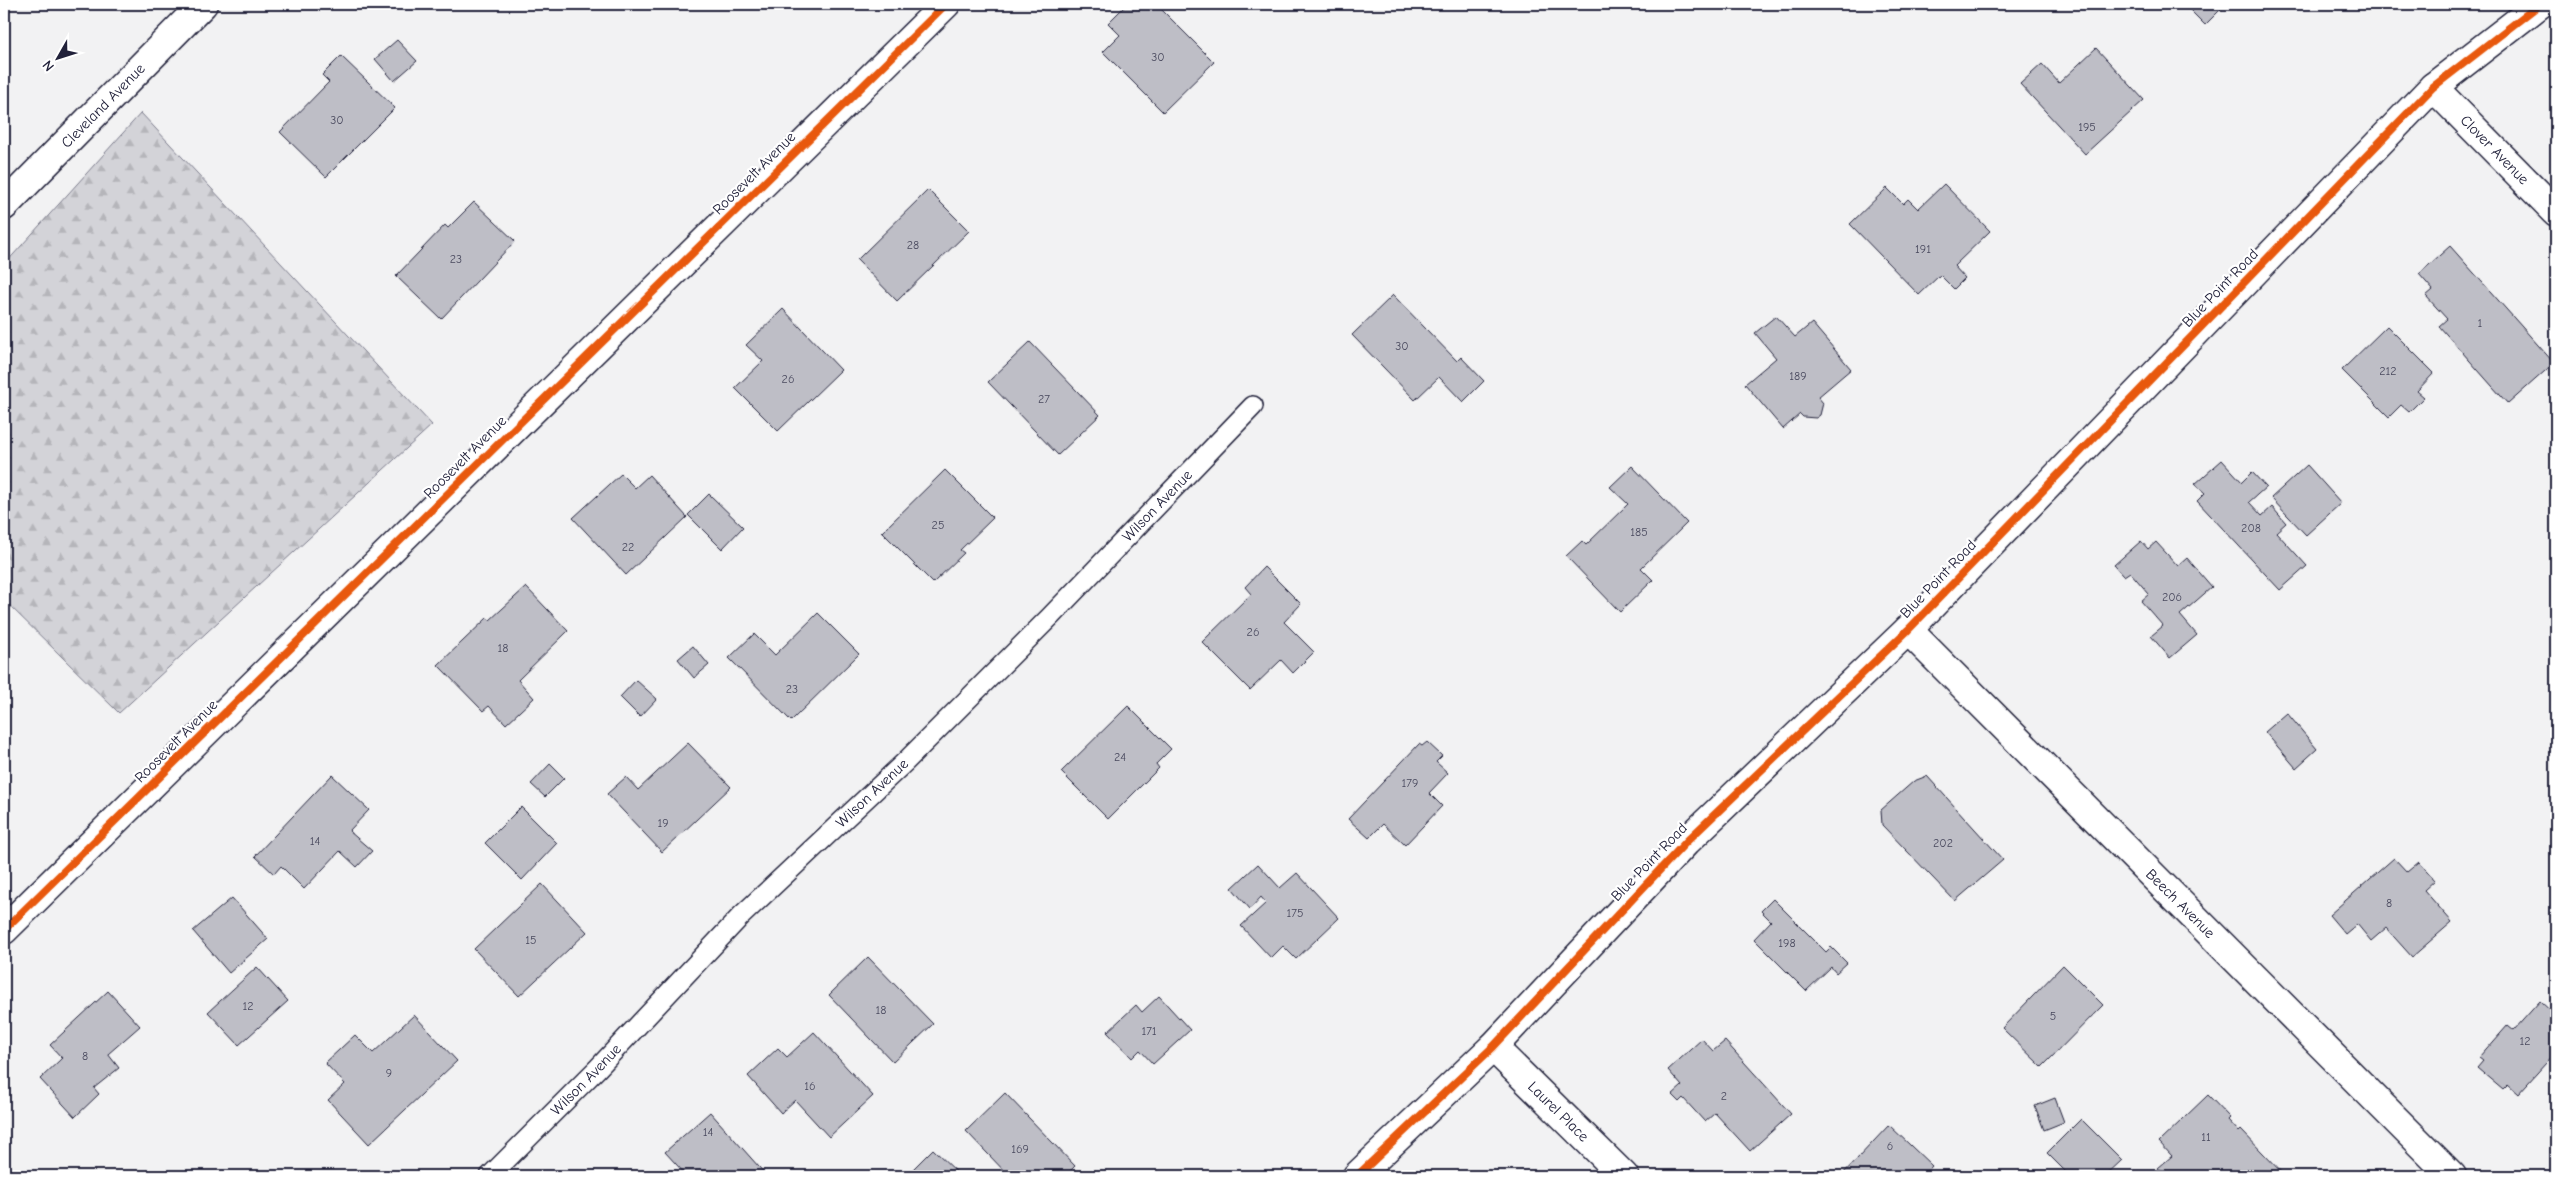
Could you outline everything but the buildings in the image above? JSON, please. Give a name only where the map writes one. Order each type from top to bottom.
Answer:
[{"type":"street","name":"Cleveland Avenue","points":[[4,206],[203,4]]},
{"type":"street","name":"Roosevelt Avenue","points":[[4,930],[946,4]]},
{"type":"street","name":"Blue Point Road","points":[[1357,1176],[1493,1047],[1687,841],[1908,630],[2433,87],[2540,4]]},
{"type":"street","name":"Clover Avenue","points":[[2433,87],[2556,212]]},
{"type":"street","name":"Beech Avenue","points":[[1908,630],[2452,1176]]},
{"type":"street","name":"Laurel Place","points":[[1493,1047],[1624,1176]]},
{"type":"lane","name":"Wilson Avenue","points":[[490,1176],[597,1069],[741,916],[906,760],[1049,618],[1252,406]]},
{"type":"green space","points":[[141,113],[432,425],[119,713],[4,600],[4,265]]},
{"type":"cycle path","points":[[4,930],[946,4]]},
{"type":"cycle path","points":[[1357,1176],[1493,1047],[1687,841],[1908,630],[2433,87],[2540,4]]}]
